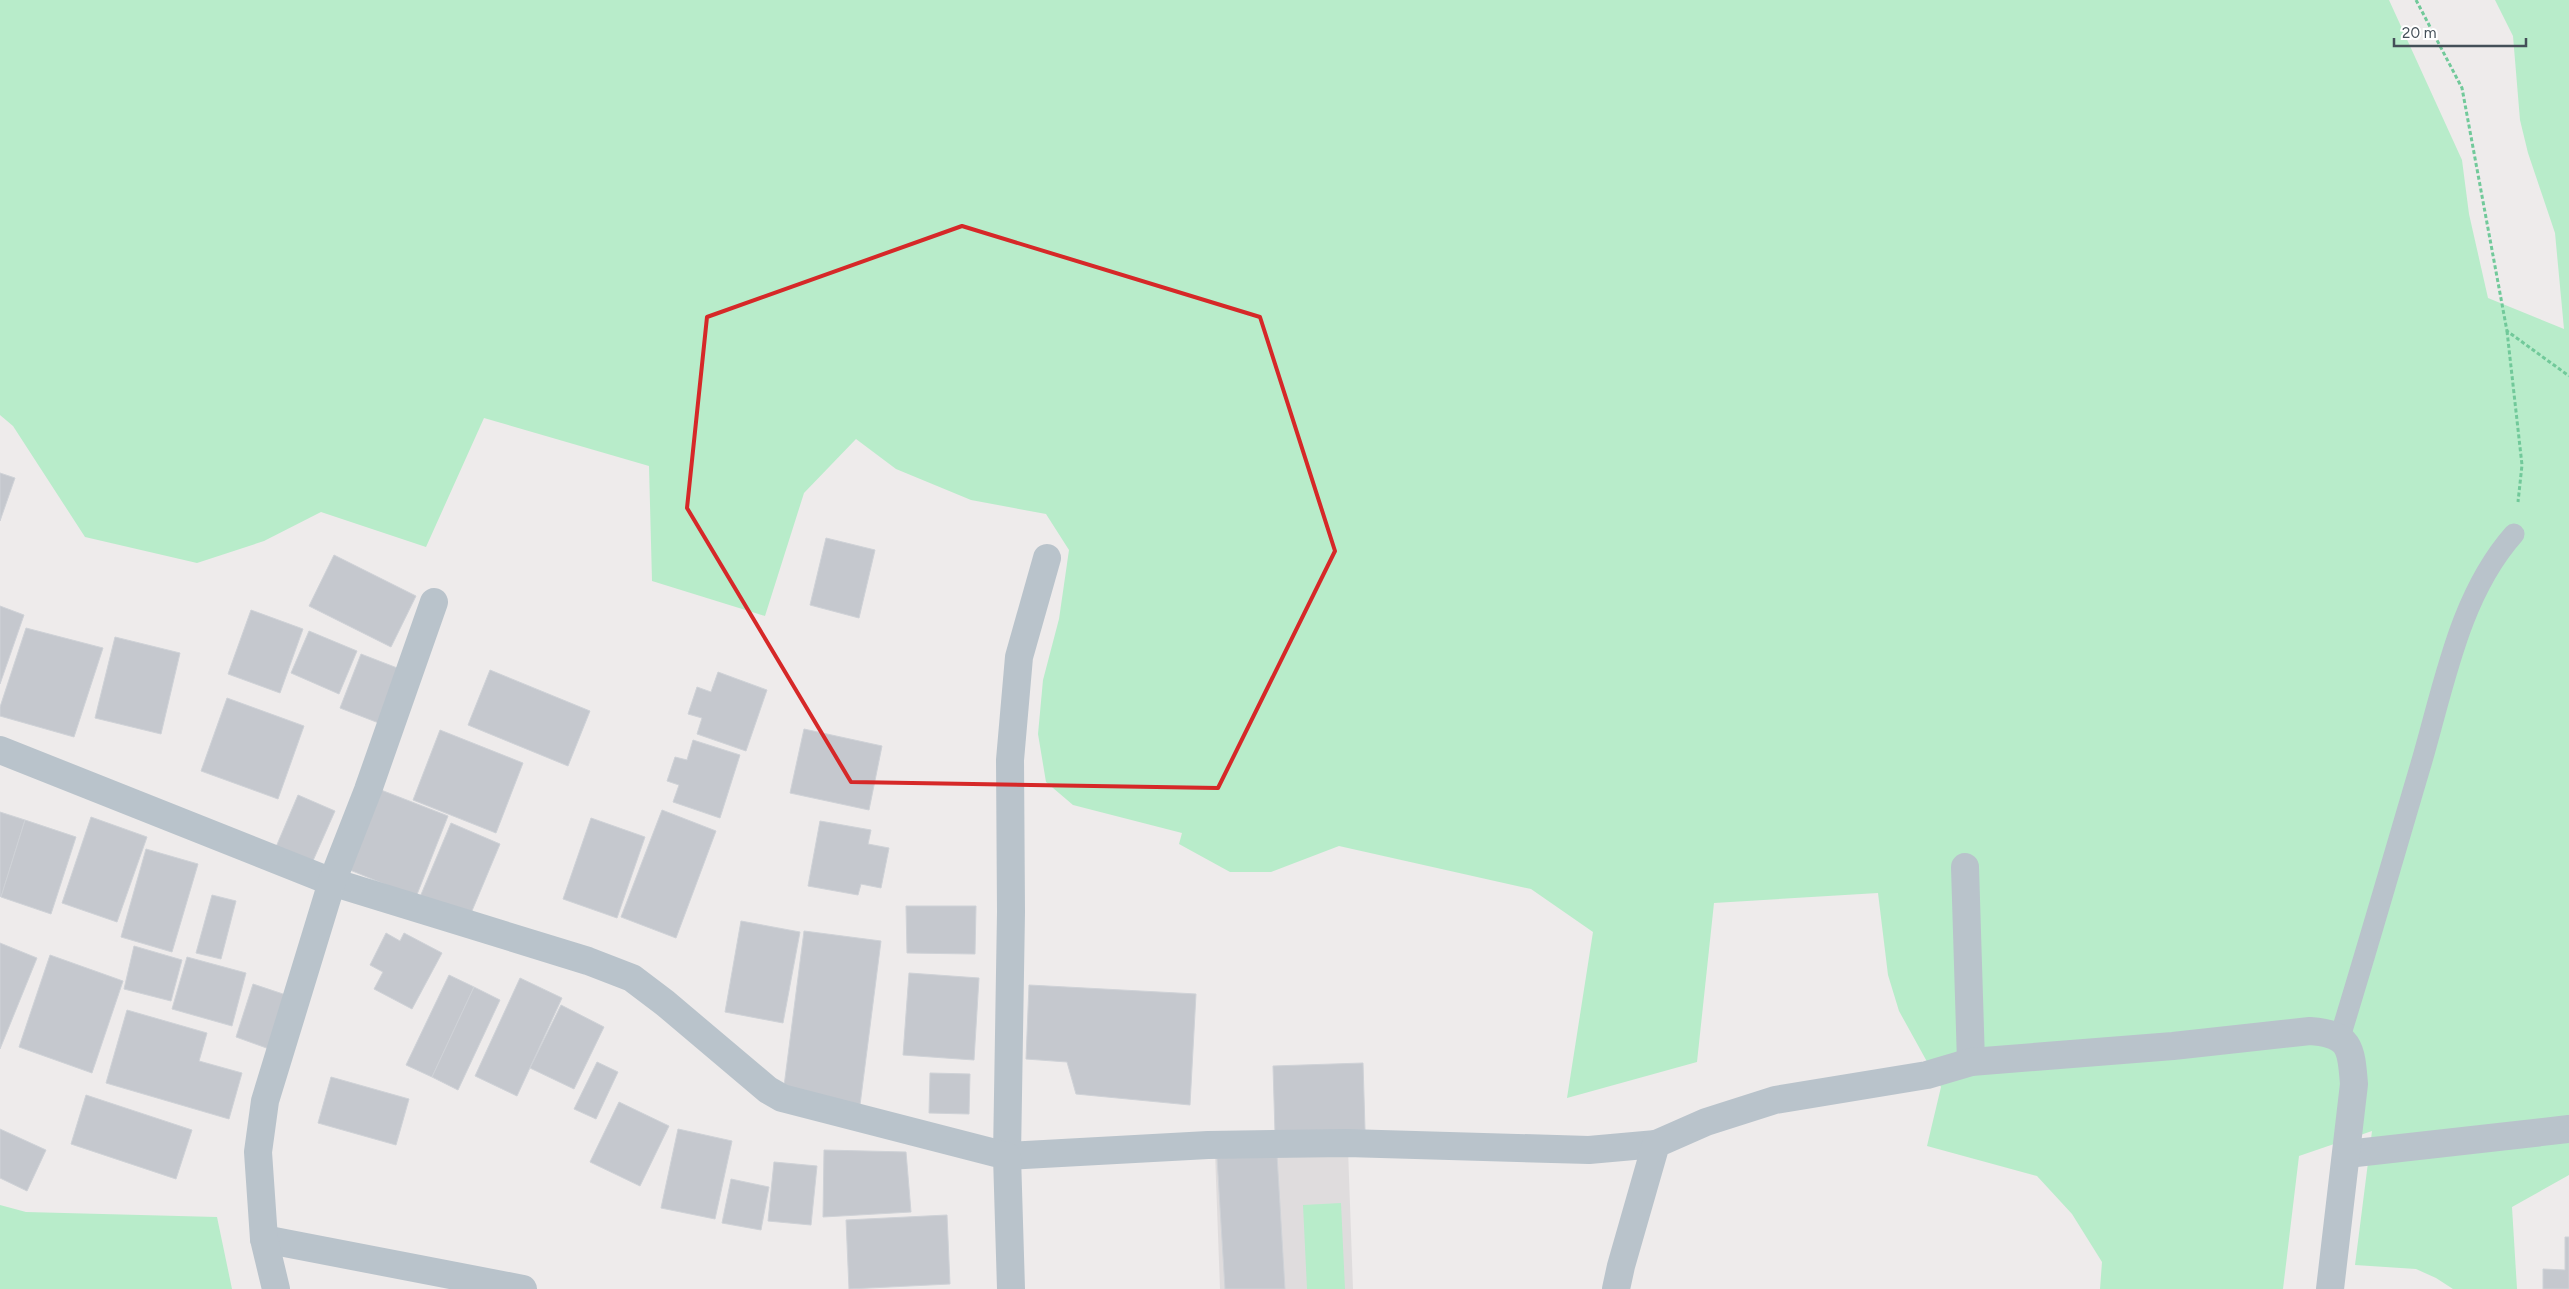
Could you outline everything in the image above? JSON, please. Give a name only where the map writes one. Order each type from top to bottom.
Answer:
[{"type":"street","points":[[1011,1289],[1007,1156],[1011,932],[1010,760],[1019,657],[1047,558]]},
{"type":"street","points":[[276,1289],[264,1239],[258,1152],[265,1101],[332,882],[368,790],[434,602]]},
{"type":"street","points":[[0,750],[332,882],[588,960],[632,978],[665,1003],[768,1090],[782,1098],[1007,1156],[1208,1145],[1347,1143],[1590,1150],[1656,1144],[1706,1122],[1774,1100],[1928,1075],[1971,1062],[2173,1046],[2310,1031],[2327,1032],[2340,1037],[2351,1055],[2354,1084],[2330,1289]]},
{"type":"street","points":[[1964,867],[1971,1062]]},
{"type":"street","points":[[2347,1154],[2569,1129]]},
{"type":"street","points":[[1616,1289],[1656,1144]]},
{"type":"street","points":[[264,1239],[523,1289]]},
{"type":"lane","points":[[2340,1037],[2450,664],[2472,598],[2495,556],[2514,534]]},
{"type":"path","points":[[2416,0],[2462,88],[2507,331],[2522,465],[2514,534]]},
{"type":"path","points":[[2507,331],[2569,376]]},
{"type":"highlighted area","points":[[962,226],[1260,317],[1335,551],[1218,788],[851,782],[687,508],[707,317]]},
{"type":"shaded area","points":[[1348,1149],[1353,1289],[1220,1289],[1215,1153]]},
{"type":"green space","points":[[0,0],[2389,0],[2462,160],[2469,214],[2488,298],[2564,329],[2555,233],[2528,153],[2520,120],[2513,36],[2495,0],[2569,0],[2569,1175],[2512,1207],[2517,1289],[2453,1289],[2436,1278],[2416,1269],[2355,1265],[2372,1131],[2299,1156],[2283,1289],[2100,1289],[2102,1262],[2072,1214],[2037,1176],[1927,1146],[1941,1087],[1899,1011],[1888,975],[1878,893],[1714,903],[1697,1062],[1567,1098],[1593,932],[1531,889],[1339,846],[1271,872],[1230,872],[1179,844],[1182,833],[1073,805],[1046,782],[1038,734],[1043,680],[1059,619],[1069,550],[1046,514],[971,500],[896,469],[856,439],[804,493],[765,616],[652,581],[649,466],[484,418],[426,547],[321,512],[264,541],[197,563],[85,537],[13,426],[0,415]]},
{"type":"green space","points":[[1341,1203],[1345,1289],[1307,1289],[1303,1205]]},
{"type":"green space","points":[[0,1205],[26,1212],[217,1217],[232,1289],[0,1289]]},
{"type":"building","points":[[0,473],[15,478],[0,521]]},
{"type":"building","points":[[826,538],[875,550],[859,618],[810,605]]},
{"type":"building","points":[[334,555],[416,596],[391,647],[309,606]]},
{"type":"building","points":[[0,606],[24,615],[0,684]]},
{"type":"building","points":[[251,610],[303,629],[280,693],[228,674]]},
{"type":"building","points":[[26,628],[103,648],[74,737],[0,716],[0,707]]},
{"type":"building","points":[[309,631],[357,651],[339,694],[291,673]]},
{"type":"building","points":[[115,637],[180,653],[161,734],[95,718]]},
{"type":"building","points":[[361,654],[405,671],[384,725],[340,708]]},
{"type":"building","points":[[490,670],[590,711],[568,766],[468,725]]},
{"type":"building","points":[[718,672],[767,690],[746,751],[697,734],[702,718],[688,714],[697,687],[711,692]]},
{"type":"building","points":[[227,698],[304,726],[278,799],[201,771]]},
{"type":"building","points":[[804,729],[882,746],[869,810],[790,793]]},
{"type":"building","points":[[440,730],[523,763],[496,833],[413,800]]},
{"type":"building","points":[[693,740],[740,755],[720,818],[673,802],[679,785],[667,781],[675,757],[687,760]]},
{"type":"building","points":[[381,790],[448,816],[416,897],[350,870]]},
{"type":"building","points":[[298,795],[335,811],[312,863],[276,847]]},
{"type":"building","points":[[662,810],[716,831],[676,938],[621,917]]},
{"type":"building","points":[[0,812],[25,820],[1,897],[0,896]]},
{"type":"building","points":[[91,817],[147,837],[117,922],[62,903]]},
{"type":"building","points":[[591,818],[645,837],[617,918],[563,899]]},
{"type":"building","points":[[25,820],[76,837],[51,914],[1,897]]},
{"type":"building","points":[[820,821],[871,830],[868,844],[889,848],[881,888],[861,884],[858,895],[808,886]]},
{"type":"building","points":[[451,823],[500,844],[469,918],[420,897]]},
{"type":"building","points":[[146,849],[198,864],[172,952],[121,937]]},
{"type":"building","points":[[212,895],[236,901],[221,959],[196,953]]},
{"type":"building","points":[[906,906],[976,906],[975,954],[907,953]]},
{"type":"building","points":[[741,921],[800,932],[783,1023],[725,1012]]},
{"type":"building","points":[[804,931],[881,941],[860,1105],[783,1094]]},
{"type":"building","points":[[386,933],[400,941],[404,933],[442,953],[412,1009],[374,989],[383,972],[370,965]]},
{"type":"building","points":[[0,943],[37,958],[0,1049]]},
{"type":"building","points":[[134,946],[182,960],[171,1001],[124,989]]},
{"type":"building","points":[[50,955],[123,981],[92,1073],[19,1047]]},
{"type":"building","points":[[187,957],[246,973],[232,1026],[172,1009]]},
{"type":"building","points":[[909,973],[979,978],[974,1060],[903,1055]]},
{"type":"building","points":[[449,975],[474,987],[432,1077],[406,1065]]},
{"type":"building","points":[[520,978],[562,998],[517,1096],[475,1076]]},
{"type":"building","points":[[253,984],[289,996],[272,1050],[236,1037]]},
{"type":"building","points":[[1029,985],[1196,994],[1190,1105],[1076,1094],[1067,1062],[1026,1059]]},
{"type":"building","points":[[474,987],[500,1000],[458,1090],[432,1077]]},
{"type":"building","points":[[561,1005],[604,1027],[574,1089],[530,1068]]},
{"type":"building","points":[[127,1010],[207,1033],[199,1061],[242,1073],[229,1119],[106,1083]]},
{"type":"building","points":[[597,1062],[618,1072],[596,1119],[574,1109]]},
{"type":"building","points":[[1363,1063],[1365,1130],[1275,1133],[1273,1066]]},
{"type":"building","points":[[930,1073],[970,1074],[969,1114],[929,1113]]},
{"type":"building","points":[[331,1077],[409,1099],[396,1145],[318,1123]]},
{"type":"building","points":[[86,1095],[192,1130],[176,1179],[71,1144]]},
{"type":"building","points":[[619,1102],[669,1126],[640,1186],[590,1162]]},
{"type":"building","points":[[0,1129],[46,1150],[27,1191],[0,1178]]},
{"type":"building","points":[[678,1129],[732,1141],[715,1219],[661,1208]]},
{"type":"building","points":[[824,1150],[906,1152],[911,1212],[823,1217]]},
{"type":"building","points":[[1277,1155],[1285,1289],[1225,1289],[1217,1158]]},
{"type":"building","points":[[774,1162],[817,1166],[811,1225],[768,1221]]},
{"type":"building","points":[[731,1179],[769,1187],[761,1230],[722,1223]]},
{"type":"building","points":[[947,1215],[950,1284],[849,1289],[846,1220]]},
{"type":"building","points":[[2565,1237],[2569,1237],[2569,1289],[2543,1289],[2543,1269],[2565,1270]]}]
